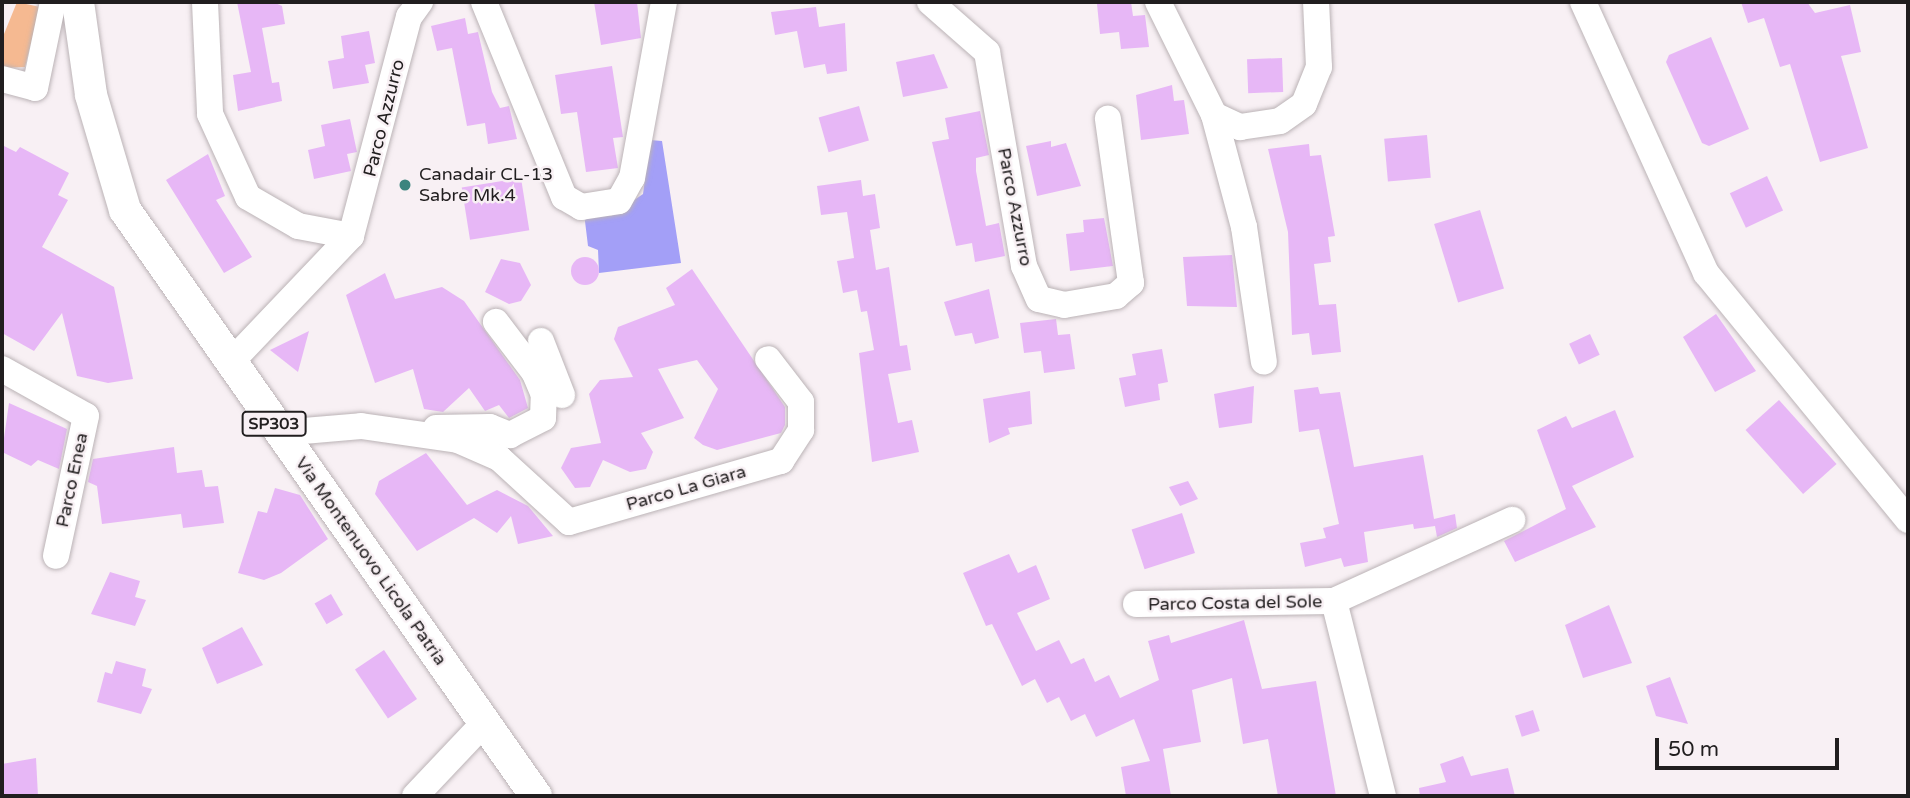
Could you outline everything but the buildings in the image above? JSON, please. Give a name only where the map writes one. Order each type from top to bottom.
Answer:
[{"type":"main road","name":"Via Montenuovo Licola Patria","points":[[79,11],[91,95],[125,210],[536,796]]},
{"type":"street","points":[[2,79],[35,88],[54,2]]},
{"type":"street","points":[[205,2],[210,114],[247,197],[298,226],[351,236]]},
{"type":"street","name":"Parco Azzurro","points":[[231,362],[351,236],[409,17],[420,2]]},
{"type":"street","points":[[484,2],[564,197],[581,206],[619,201],[632,178],[664,2]]},
{"type":"street","name":"Parco Azzurro","points":[[930,2],[987,52],[1024,266],[1039,299],[1064,305],[1116,296],[1131,283],[1108,119]]},
{"type":"street","points":[[1158,2],[1214,115],[1244,227],[1264,362]]},
{"type":"street","points":[[1214,115],[1240,127],[1280,121],[1304,104],[1319,67],[1316,2]]},
{"type":"street","points":[[1583,2],[1706,273],[1908,520]]},
{"type":"street","name":"Parco La Giara","points":[[415,434],[467,425],[510,435],[543,418],[544,395],[534,372],[496,322]]},
{"type":"street","points":[[499,458],[541,445],[557,422],[562,392],[541,341]]},
{"type":"street","name":"Parco La Giara","points":[[280,433],[361,426],[458,440],[499,458],[569,522],[781,461],[801,430],[801,402],[768,359]]},
{"type":"street","name":"Parco Enea","points":[[2,369],[86,416],[56,556]]},
{"type":"street","name":"Parco Costa del Sole","points":[[1136,604],[1334,601],[1512,520]]},
{"type":"street","name":"Parco Costa del Sole","points":[[1334,601],[1382,796]]},
{"type":"street","points":[[415,796],[485,722]]},
{"type":"shaded area","points":[[17,2],[40,7],[25,67],[2,68],[2,39]]},
{"type":"shaded area","points":[[650,140],[662,141],[681,263],[599,273],[598,250],[588,246],[584,213],[611,216],[643,194]]},
{"type":"place","name":"Canadair CL-13 Sabre Mk.4","points":[[405,185]]}]
